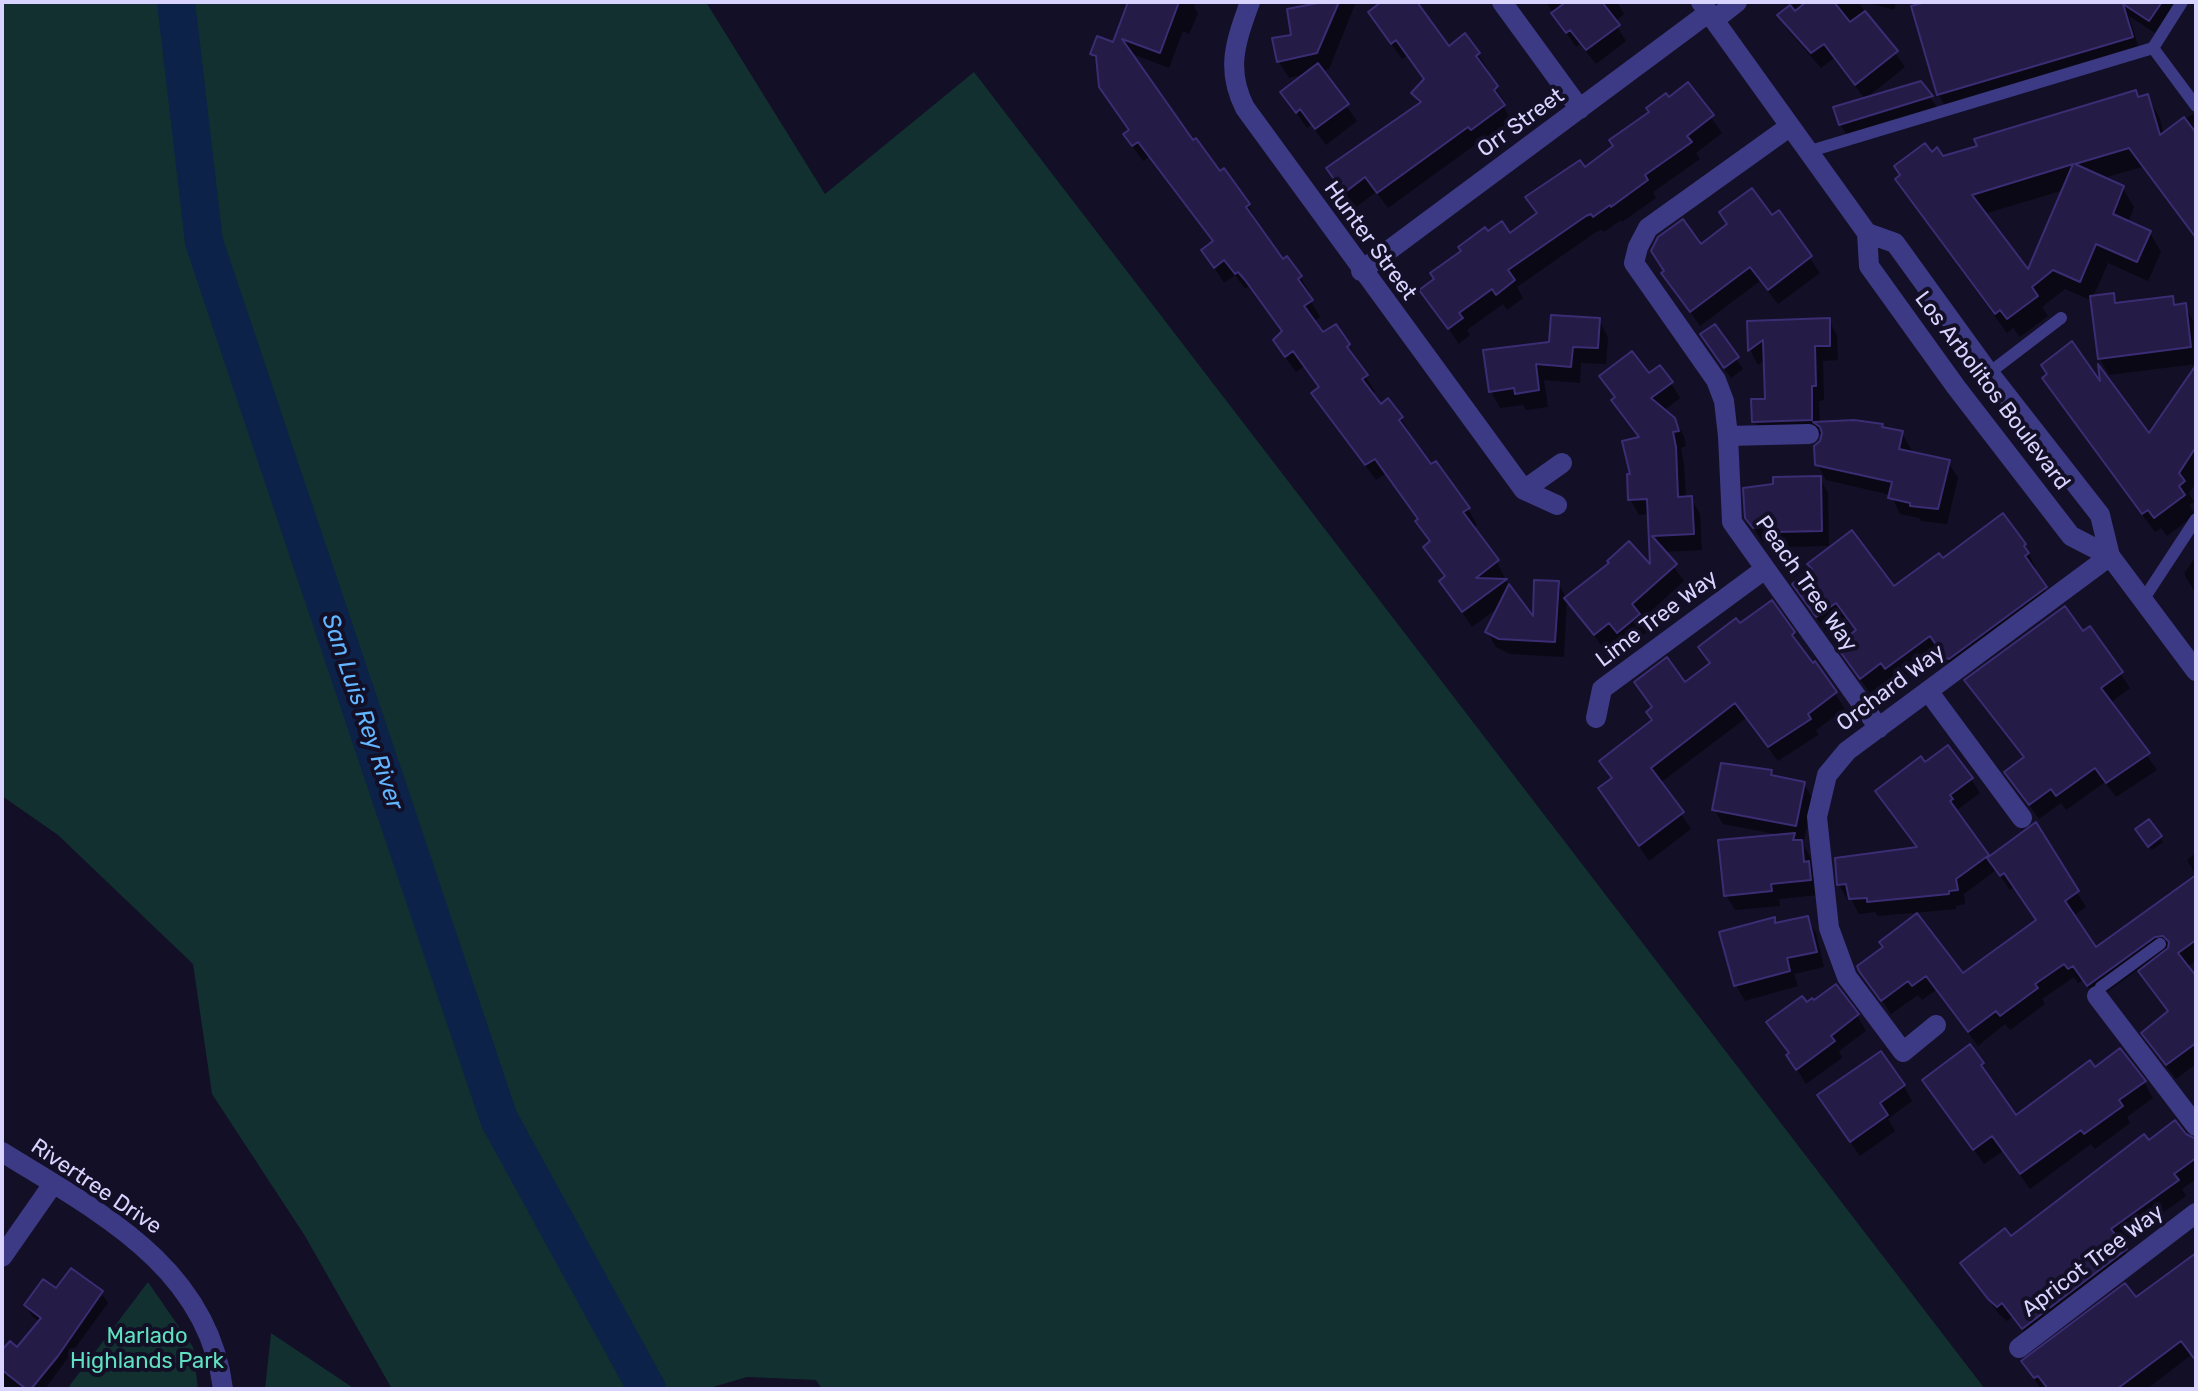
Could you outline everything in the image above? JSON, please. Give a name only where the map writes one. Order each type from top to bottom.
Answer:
[{"type":"street","name":"Hunter Street","points":[[1250,2],[1234,44],[1234,87],[1245,108],[1361,271],[1524,490],[1557,505]]},
{"type":"street","points":[[1502,2],[1580,109]]},
{"type":"street","name":"Orr Street","points":[[1361,271],[1708,11],[1737,2]]},
{"type":"street","name":"Los Arbolitos Boulevard","points":[[1708,11],[1867,233],[1869,266],[1956,387],[2071,536],[2110,556]]},
{"type":"street","name":"Peach Tree Way","points":[[1789,127],[1648,228],[1634,263],[1716,380],[1724,401],[1732,522],[1879,728]]},
{"type":"street","name":"Los Arbolitos Boulevard","points":[[1867,233],[1895,243],[1989,373],[2100,515],[2110,556],[2194,662]]},
{"type":"street","points":[[1728,436],[1809,434]]},
{"type":"street","points":[[1524,490],[1562,463]]},
{"type":"street","name":"Orchard Way","points":[[1936,1025],[1903,1052],[1847,977],[1829,928],[1817,817],[1827,775],[1847,751],[2110,556]]},
{"type":"street","name":"Lime Tree Way","points":[[1596,718],[1602,689],[1765,569]]},
{"type":"street","points":[[1928,691],[2022,818]]},
{"type":"street","points":[[2097,996],[2196,1126]]},
{"type":"street","name":"Rivertree Drive","points":[[2,1152],[131,1236],[159,1260],[184,1290],[208,1330],[221,1370],[223,1389]]},
{"type":"street","points":[[2,1257],[53,1184]]},
{"type":"street","name":"Apricot Tree Way","points":[[2019,1348],[2196,1213]]},
{"type":"lane","points":[[1807,152],[2153,48],[2182,2]]},
{"type":"lane","points":[[2153,48],[2196,106]]},
{"type":"lane","points":[[1989,373],[2061,318]]},
{"type":"lane","points":[[2143,600],[2196,519]]},
{"type":"lane","points":[[2097,996],[2101,987],[2160,944]]},
{"type":"green space","points":[[2,2],[706,2],[825,194],[974,72],[1985,1389],[822,1389],[816,1380],[747,1377],[706,1389],[392,1389],[305,1236],[212,1094],[193,964],[58,835],[2,796]]},
{"type":"green space","name":"Marlado Highlands Park","points":[[148,1282],[193,1347],[198,1389],[67,1389]]},
{"type":"green space","points":[[271,1333],[355,1389],[265,1389]]},
{"type":"building","points":[[1128,2],[1179,2],[1160,53],[1122,39],[1193,140],[1196,138],[1220,171],[1224,168],[1250,204],[1246,207],[1283,259],[1287,256],[1302,276],[1298,279],[1313,300],[1304,306],[1323,332],[1336,324],[1350,344],[1347,347],[1368,375],[1362,379],[1381,404],[1388,398],[1403,417],[1399,420],[1431,464],[1436,461],[1470,508],[1463,512],[1499,560],[1476,578],[1507,579],[1462,612],[1439,581],[1445,576],[1423,547],[1430,541],[1415,521],[1418,519],[1375,459],[1365,465],[1311,393],[1319,387],[1293,351],[1285,357],[1273,340],[1282,331],[1245,280],[1238,272],[1235,274],[1224,260],[1214,268],[1201,250],[1213,241],[1138,142],[1132,146],[1123,134],[1129,130],[1099,87],[1096,56],[1090,54],[1097,36],[1113,42]]},
{"type":"building","points":[[1339,2],[1317,53],[1277,62],[1272,38],[1291,35],[1287,9]]},
{"type":"building","points":[[1381,2],[1417,2],[1449,46],[1465,33],[1480,53],[1476,56],[1498,86],[1494,90],[1505,105],[1471,130],[1468,127],[1377,193],[1365,177],[1344,193],[1326,168],[1421,102],[1411,93],[1424,79],[1396,40],[1391,44],[1368,12]]},
{"type":"building","points":[[1566,2],[1602,2],[1620,25],[1586,50],[1570,30],[1566,33],[1551,13]]},
{"type":"building","points":[[1806,2],[1834,2],[1850,22],[1865,11],[1898,51],[1855,85],[1824,44],[1811,53],[1777,15],[1790,5],[1795,11]]},
{"type":"building","points":[[1926,2],[2162,2],[2149,21],[2123,4],[2133,37],[1937,95],[1911,6]]},
{"type":"building","points":[[1318,63],[1349,104],[1315,129],[1300,109],[1296,113],[1280,92]]},
{"type":"building","points":[[1921,81],[1933,96],[1839,125],[1833,107]]},
{"type":"building","points":[[1688,82],[1714,115],[1687,136],[1692,142],[1645,175],[1648,180],[1611,207],[1593,217],[1591,214],[1586,216],[1508,270],[1515,280],[1496,295],[1492,289],[1459,313],[1463,318],[1448,329],[1419,290],[1434,279],[1430,273],[1461,251],[1458,247],[1485,227],[1488,231],[1502,221],[1510,233],[1537,213],[1525,197],[1580,160],[1585,167],[1613,146],[1609,140],[1649,112],[1646,108],[1666,93],[1669,97]]},
{"type":"building","points":[[2136,90],[2138,97],[2148,94],[2160,135],[2184,117],[2196,133],[2196,238],[2129,148],[2075,164],[2124,186],[2113,214],[2151,231],[2137,262],[2096,244],[2080,282],[2053,270],[2032,287],[2038,296],[2007,319],[2000,310],[1995,314],[1895,179],[1900,175],[1894,166],[1925,143],[1932,152],[1937,147],[1943,156],[1977,146],[1974,139]],"holes":[[[2073,164],[2028,269],[1972,195]]]},
{"type":"building","points":[[1752,188],[1772,215],[1779,210],[1812,256],[1768,290],[1750,267],[1690,312],[1661,273],[1664,271],[1651,251],[1658,237],[1683,219],[1701,244],[1727,224],[1719,212]]},
{"type":"building","points":[[2114,293],[2115,303],[2173,296],[2174,305],[2186,303],[2191,347],[2098,359],[2090,296]]},
{"type":"building","points":[[1551,315],[1600,318],[1598,348],[1573,347],[1571,367],[1536,364],[1539,390],[1515,394],[1514,388],[1489,392],[1483,350],[1549,342]]},
{"type":"building","points":[[1830,318],[1830,346],[1815,346],[1816,386],[1812,386],[1812,420],[1752,422],[1751,399],[1765,399],[1763,340],[1748,351],[1747,321]]},
{"type":"building","points":[[1715,324],[1739,357],[1724,368],[1700,334]]},
{"type":"building","points":[[2072,341],[2100,381],[2098,364],[2149,433],[2196,365],[2196,447],[2179,473],[2185,481],[2179,486],[2185,495],[2154,518],[2148,510],[2142,514],[2042,378],[2047,374],[2041,365]]},
{"type":"building","points":[[1632,351],[1649,373],[1660,365],[1673,382],[1651,398],[1675,418],[1679,431],[1673,432],[1678,497],[1692,496],[1694,534],[1652,536],[1677,564],[1632,604],[1640,614],[1617,633],[1609,623],[1594,635],[1564,598],[1609,563],[1607,561],[1629,541],[1650,564],[1647,499],[1628,500],[1627,474],[1630,474],[1622,441],[1639,437],[1611,400],[1615,397],[1599,376]]},
{"type":"building","points":[[1854,420],[1883,424],[1882,427],[1903,431],[1899,449],[1950,460],[1938,509],[1910,506],[1910,503],[1888,498],[1892,482],[1815,465],[1814,446],[1820,441],[1822,433],[1813,422]]},
{"type":"building","points":[[1821,476],[1822,531],[1775,532],[1775,523],[1753,528],[1745,518],[1743,488],[1773,484],[1773,477]]},
{"type":"building","points":[[2003,513],[2026,544],[2024,546],[2029,553],[2025,556],[2047,587],[1949,659],[1945,658],[1930,636],[1885,669],[1881,663],[1860,679],[1836,646],[1856,630],[1836,603],[1816,617],[1792,584],[1812,569],[1807,564],[1852,530],[1894,586],[1939,553],[1943,558]]},
{"type":"building","points":[[1534,580],[1559,581],[1555,642],[1499,639],[1485,632],[1509,584],[1533,616]]},
{"type":"building","points":[[1772,600],[1795,632],[1792,635],[1837,692],[1808,714],[1811,719],[1768,747],[1735,703],[1651,768],[1684,812],[1639,846],[1598,788],[1612,778],[1599,761],[1652,720],[1646,712],[1652,707],[1634,682],[1667,657],[1685,682],[1710,663],[1698,647],[1736,618],[1740,623]]},
{"type":"building","points":[[2065,606],[2083,631],[2090,626],[2123,672],[2101,688],[2150,753],[2106,783],[2095,768],[2056,796],[2051,789],[2029,805],[2004,772],[2024,757],[1964,680]]},
{"type":"building","points":[[1948,745],[1973,778],[1950,795],[1953,799],[1950,801],[1989,855],[1956,879],[1958,890],[1949,891],[1949,894],[1867,902],[1867,898],[1849,899],[1846,884],[1837,885],[1835,858],[1917,847],[1875,791],[1921,756],[1925,762]]},
{"type":"building","points":[[1721,763],[1772,770],[1771,775],[1805,782],[1796,826],[1712,810]]},
{"type":"building","points":[[2149,819],[2162,836],[2148,847],[2135,829]]},
{"type":"building","points":[[2036,822],[2079,891],[2065,901],[2096,947],[2196,875],[2196,940],[2178,953],[2196,976],[2196,1043],[2166,1065],[2141,1033],[2168,1011],[2138,971],[2168,948],[2169,942],[2163,936],[2155,937],[2087,986],[2073,966],[2068,969],[2064,964],[2035,984],[2038,988],[2000,1016],[1996,1011],[1968,1032],[1926,976],[1912,986],[1908,981],[1881,1001],[1859,971],[1857,966],[1883,947],[1879,942],[1917,913],[1963,973],[2036,920],[2004,873],[2000,876],[1987,858]]},
{"type":"building","points":[[1795,833],[1793,840],[1802,840],[1804,862],[1809,861],[1811,880],[1771,884],[1772,891],[1724,896],[1718,840]]},
{"type":"building","points":[[1808,916],[1817,952],[1787,958],[1790,971],[1734,986],[1719,932],[1775,917],[1775,923]]},
{"type":"building","points":[[1836,984],[1859,1014],[1831,1036],[1835,1041],[1796,1070],[1786,1055],[1789,1053],[1766,1022],[1802,996],[1807,1002],[1812,998],[1814,1000]]},
{"type":"building","points":[[1970,1044],[2016,1115],[2090,1060],[2095,1067],[2120,1048],[2146,1081],[2119,1100],[2123,1106],[2084,1134],[2081,1130],[2020,1174],[1992,1136],[1973,1150],[1922,1080]]},
{"type":"building","points":[[1881,1051],[1905,1085],[1880,1103],[1888,1115],[1850,1142],[1817,1095]]},
{"type":"building","points":[[2175,1120],[2186,1134],[2196,1139],[2196,1158],[2174,1174],[2179,1180],[2111,1229],[2127,1249],[2022,1329],[2002,1303],[1997,1307],[1988,1299],[1960,1263],[2005,1228],[2011,1236],[2144,1134],[2149,1140]]},
{"type":"building","points":[[2196,1253],[2196,1361],[2181,1341],[2117,1389],[2048,1389],[2038,1376],[2034,1378],[2021,1361],[2125,1283],[2136,1297]]},
{"type":"building","points":[[71,1268],[103,1291],[58,1356],[31,1389],[26,1389],[2,1370],[2,1350],[10,1341],[17,1347],[41,1318],[24,1305],[43,1279],[56,1288]]},
{"type":"waterway","name":"San Luis Rey River","points":[[176,2],[204,242],[499,1119],[647,1389]]}]
